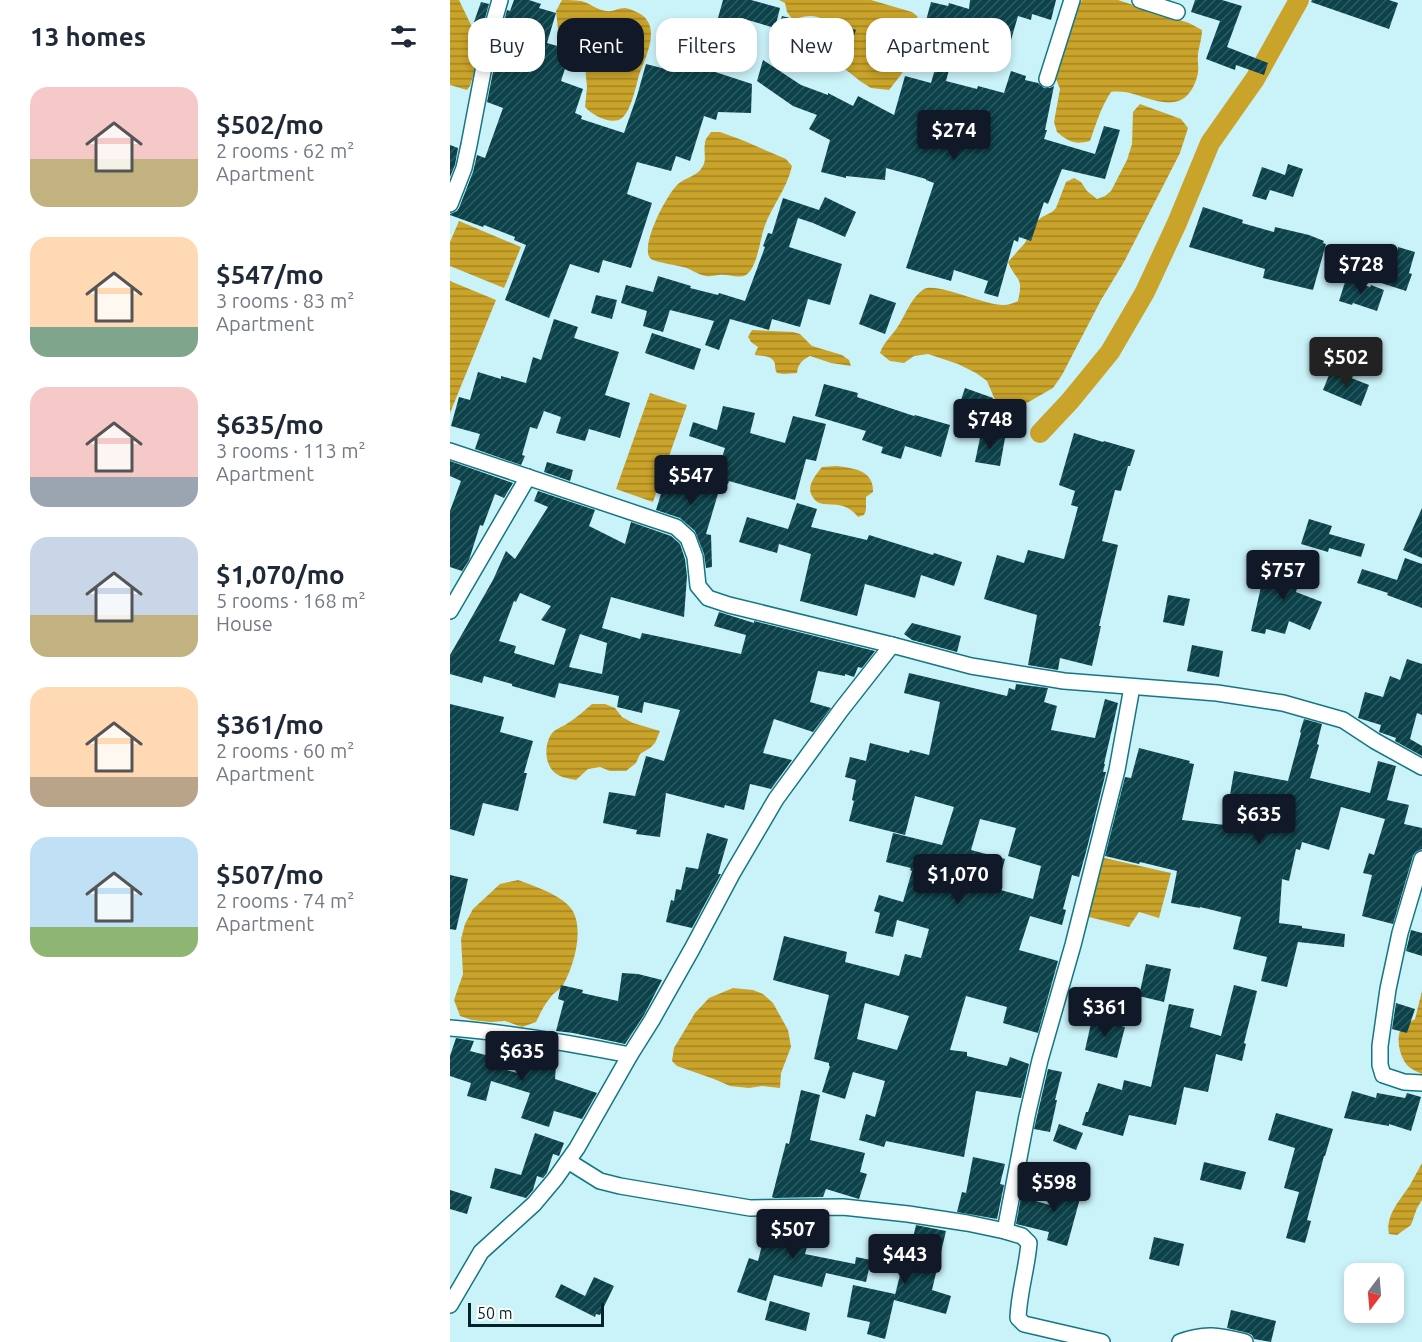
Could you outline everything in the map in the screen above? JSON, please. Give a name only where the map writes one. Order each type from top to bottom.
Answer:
[{"type":"street","points":[[1047,79],[1072,0]]},
{"type":"street","points":[[1140,0],[1177,12]]},
{"type":"street","points":[[450,204],[470,145],[497,1]]},
{"type":"street","points":[[450,451],[676,527],[688,538],[695,556],[698,586],[708,598],[729,605],[971,666],[1064,681],[1217,693],[1283,703],[1343,720],[1422,767]]},
{"type":"street","points":[[450,611],[528,477]]},
{"type":"street","points":[[450,1305],[481,1252],[534,1204],[568,1161],[693,949],[732,874],[776,799],[892,645]]},
{"type":"street","points":[[1005,1231],[1040,1060],[1073,945],[1117,770],[1132,687]]},
{"type":"street","points":[[1422,859],[1400,933],[1388,989],[1380,1046],[1380,1065],[1383,1075],[1404,1082],[1422,1083]]},
{"type":"street","points":[[450,1028],[580,1045],[630,1055]]},
{"type":"street","points":[[568,1161],[600,1181],[724,1204],[750,1208],[854,1208],[967,1223],[1022,1236],[1029,1243],[1018,1318],[1024,1324],[1102,1342]]},
{"type":"street","points":[[1180,1342],[1192,1337],[1209,1335],[1245,1342]]},
{"type":"shaded area","points":[[450,0],[459,0],[468,19],[468,72],[474,72],[467,90],[450,85]]},
{"type":"shaded area","points":[[562,0],[581,1],[606,11],[627,8],[642,15],[648,21],[651,36],[644,62],[644,18],[557,18],[557,20],[556,11]]},
{"type":"shaded area","points":[[779,0],[871,0],[912,12],[918,18],[866,18],[866,72],[903,72],[889,90],[871,88],[849,72],[854,72],[854,18],[805,16],[792,18],[785,3]]},
{"type":"shaded area","points":[[1082,0],[1118,0],[1189,23],[1202,30],[1202,36],[1198,56],[1198,73],[1188,95],[1177,101],[1162,102],[1127,93],[1111,92],[1090,141],[1076,143],[1057,132],[1054,122],[1060,89],[1054,71],[1074,13]]},
{"type":"shaded area","points":[[586,72],[640,72],[631,104],[625,115],[618,120],[602,119],[585,107]]},
{"type":"shaded area","points":[[1140,104],[1181,119],[1188,128],[1180,153],[1124,262],[1053,388],[1011,409],[995,400],[987,381],[958,364],[928,354],[914,356],[904,363],[890,361],[880,353],[913,300],[924,289],[939,289],[996,304],[1007,305],[1018,301],[1020,283],[1008,262],[1025,243],[1036,222],[1056,208],[1066,182],[1074,178],[1097,199],[1111,191],[1127,160],[1132,144],[1133,112]]},
{"type":"shaded area","points":[[711,132],[720,132],[742,140],[786,159],[792,166],[767,220],[753,266],[743,276],[704,276],[685,268],[652,260],[648,251],[656,220],[673,190],[703,166],[705,142]]},
{"type":"shaded area","points":[[459,221],[521,247],[504,288],[450,266],[450,242]]},
{"type":"shaded area","points":[[450,281],[496,300],[450,413]]},
{"type":"shaded area","points":[[752,330],[800,334],[812,346],[842,355],[849,360],[851,366],[831,363],[810,356],[801,363],[797,373],[777,373],[772,359],[755,355],[758,347],[748,337]]},
{"type":"shaded area","points":[[650,393],[687,405],[653,502],[616,489]]},
{"type":"shaded area","points":[[836,466],[861,472],[870,479],[873,492],[866,497],[864,515],[858,517],[843,506],[819,503],[812,496],[811,483],[822,467]]},
{"type":"shaded area","points":[[592,704],[605,704],[615,708],[622,717],[633,723],[660,731],[655,743],[640,754],[636,763],[626,771],[610,771],[600,767],[588,769],[576,780],[561,776],[554,772],[548,763],[547,747],[550,736]]},
{"type":"shaded area","points":[[1100,857],[1171,873],[1159,918],[1139,912],[1129,927],[1085,916]]},
{"type":"shaded area","points":[[518,880],[557,897],[574,913],[577,922],[577,945],[567,977],[562,987],[551,996],[536,1022],[522,1027],[505,1021],[472,1020],[460,1016],[454,1000],[463,974],[461,939],[465,924],[473,909],[500,884]]},
{"type":"shaded area","points":[[733,988],[753,990],[763,994],[773,1003],[788,1030],[791,1047],[781,1073],[780,1088],[730,1086],[677,1066],[672,1061],[674,1048],[695,1013],[709,998]]},
{"type":"shaded area","points":[[1422,991],[1422,1074],[1406,1064],[1400,1050],[1399,1035],[1401,1029],[1415,1019]]},
{"type":"shaded area","points":[[1422,1163],[1422,1200],[1411,1225],[1397,1235],[1389,1234],[1389,1220]]},
{"type":"building","points":[[514,0],[529,0],[541,4],[539,8],[556,13],[547,43],[557,46],[557,72],[564,72],[561,81],[583,89],[575,113],[582,116],[581,119],[624,133],[646,64],[656,67],[656,72],[715,72],[752,84],[751,113],[718,112],[716,120],[704,116],[690,161],[676,156],[671,171],[637,162],[627,194],[652,203],[631,268],[603,260],[599,273],[570,264],[549,318],[505,300],[526,245],[514,240],[515,237],[450,215],[459,208],[477,155],[485,158],[503,108],[487,102],[493,72],[545,72],[545,18],[505,18],[507,10],[510,11]]},
{"type":"building","points":[[723,0],[751,0],[780,8],[778,18],[769,18],[769,26],[757,23],[757,18],[718,18]]},
{"type":"building","points":[[970,0],[1056,0],[1051,20],[1032,14],[1031,20],[1018,16],[1011,40],[1011,18],[927,18],[931,2],[948,6],[949,3],[969,9]]},
{"type":"building","points":[[1195,0],[1222,0],[1242,6],[1227,47],[1268,63],[1264,75],[1236,65],[1235,70],[1206,59],[1220,21],[1191,12]]},
{"type":"building","points":[[1312,0],[1389,0],[1398,3],[1389,29],[1311,2]]},
{"type":"building","points":[[481,2],[489,4],[485,18],[475,18]]},
{"type":"building","points":[[763,60],[769,64],[769,72],[781,72],[801,85],[828,95],[828,93],[853,106],[858,96],[894,115],[905,76],[931,83],[934,72],[948,72],[946,81],[1004,93],[1011,71],[1026,76],[1025,80],[1038,83],[1044,88],[1054,86],[1044,139],[1095,154],[1104,126],[1120,130],[1105,179],[1062,169],[1048,204],[1044,202],[1031,241],[1019,237],[1018,242],[1014,240],[998,297],[984,293],[988,281],[954,270],[951,281],[906,268],[934,183],[886,168],[885,180],[846,176],[846,178],[821,172],[830,140],[809,129],[817,115],[793,106],[757,81]]},
{"type":"building","points":[[450,145],[458,148],[450,177]]},
{"type":"building","points":[[1288,164],[1303,169],[1293,197],[1270,190],[1266,200],[1252,196],[1262,167],[1285,175]]},
{"type":"building","points":[[825,197],[856,212],[845,237],[798,218],[789,247],[842,264],[830,305],[808,299],[800,327],[772,319],[769,330],[730,319],[719,350],[705,345],[714,321],[670,310],[663,332],[643,326],[647,311],[621,303],[626,285],[653,292],[658,276],[691,286],[690,288],[718,295],[719,293],[745,301],[765,247],[763,246],[768,233],[772,234],[783,198],[819,210]]},
{"type":"building","points":[[1203,207],[1243,220],[1242,223],[1274,232],[1275,227],[1324,241],[1323,243],[1326,244],[1313,290],[1263,278],[1265,269],[1189,247]]},
{"type":"building","points":[[1398,247],[1415,252],[1409,273],[1412,274],[1406,291],[1378,282],[1383,265],[1392,268]]},
{"type":"building","points":[[1346,279],[1384,290],[1377,311],[1339,301]]},
{"type":"building","points":[[870,294],[896,303],[885,334],[859,324]]},
{"type":"building","points":[[596,295],[617,300],[612,319],[591,313]]},
{"type":"building","points":[[554,319],[578,327],[574,338],[619,352],[605,395],[630,403],[620,438],[589,429],[585,441],[556,433],[561,417],[544,411],[537,429],[530,427],[522,455],[525,456],[521,465],[475,449],[480,434],[451,426],[459,397],[470,400],[478,372],[526,383],[533,357],[541,360]]},
{"type":"building","points":[[652,333],[701,349],[694,370],[645,353]]},
{"type":"building","points":[[1331,370],[1369,385],[1361,406],[1323,390]]},
{"type":"building","points":[[824,384],[858,393],[857,397],[914,416],[950,425],[941,457],[905,446],[901,459],[881,453],[883,447],[862,440],[866,431],[815,416]]},
{"type":"building","points":[[965,388],[993,398],[985,422],[957,412]]},
{"type":"building","points":[[723,406],[755,413],[750,433],[785,443],[793,416],[826,424],[816,461],[806,459],[795,500],[729,481],[728,484],[715,480],[725,448],[689,436],[693,422],[717,430]]},
{"type":"building","points":[[981,433],[1005,438],[1000,466],[975,462]]},
{"type":"building","points":[[1074,433],[1135,450],[1121,491],[1115,490],[1102,541],[1118,545],[1092,666],[1060,658],[1058,670],[1028,665],[1037,615],[984,599],[997,555],[1024,563],[1028,550],[1064,559],[1078,507],[1071,505],[1075,491],[1059,485]]},
{"type":"building","points":[[450,461],[513,483],[504,498],[495,494],[483,526],[480,525],[469,560],[462,571],[450,567],[450,511],[461,481],[450,476]]},
{"type":"building","points":[[547,462],[573,470],[570,481],[544,472]]},
{"type":"building","points":[[668,471],[720,487],[706,534],[711,535],[712,567],[706,568],[704,554],[695,531],[680,518],[656,510]]},
{"type":"building","points":[[538,491],[595,510],[589,526],[625,544],[631,522],[671,536],[680,544],[687,576],[684,617],[611,597],[602,628],[640,639],[642,633],[741,654],[746,635],[714,626],[719,612],[754,623],[754,621],[875,651],[862,668],[858,667],[854,677],[818,671],[810,702],[831,708],[813,732],[774,719],[763,753],[792,760],[771,789],[750,784],[744,810],[725,805],[724,808],[666,793],[660,837],[636,834],[637,830],[603,823],[609,792],[635,796],[646,756],[664,761],[680,710],[644,702],[642,713],[617,707],[619,696],[559,683],[555,698],[484,676],[482,683],[450,674],[450,655],[493,580],[506,551],[515,559],[548,507],[534,501]],"holes":[[[520,593],[551,606],[541,620],[566,629],[554,665],[514,653],[516,646],[499,641],[514,601],[516,602]],[[580,634],[607,643],[602,674],[569,667]]]},
{"type":"building","points":[[797,503],[817,509],[811,527],[867,540],[869,535],[962,562],[954,586],[921,575],[915,598],[865,584],[857,616],[800,601],[811,554],[779,544],[777,553],[739,542],[747,517],[788,529]]},
{"type":"building","points":[[1422,508],[1422,558],[1403,550]]},
{"type":"building","points":[[1309,519],[1332,526],[1329,534],[1365,544],[1361,557],[1329,548],[1328,552],[1301,544]]},
{"type":"building","points":[[1405,558],[1422,564],[1422,608],[1357,583],[1362,569],[1397,580]]},
{"type":"building","points":[[1270,560],[1302,571],[1296,592],[1322,602],[1310,630],[1289,621],[1285,634],[1266,629],[1265,634],[1251,631],[1263,578]]},
{"type":"building","points":[[1168,595],[1190,599],[1184,626],[1163,622]]},
{"type":"building","points":[[912,623],[961,636],[957,652],[912,640],[904,634]]},
{"type":"building","points":[[1192,645],[1223,651],[1219,677],[1187,671]]},
{"type":"building","points":[[1407,659],[1422,664],[1422,715],[1417,713],[1410,739],[1422,746],[1422,756],[1395,741],[1396,738],[1379,732],[1381,725],[1358,718],[1365,692],[1383,697],[1390,676],[1400,680]]},
{"type":"building","points":[[909,673],[1007,696],[1009,688],[1015,690],[1016,684],[1048,688],[1044,702],[1057,706],[1051,730],[1095,738],[1105,699],[1118,703],[1104,764],[1103,772],[1106,772],[1086,852],[1079,877],[1072,875],[1063,909],[1066,910],[1062,925],[1030,916],[1019,950],[1058,961],[1038,1033],[1003,1023],[1007,1007],[966,996],[950,1050],[967,1052],[967,1056],[1007,1066],[1010,1057],[1029,1064],[1021,1098],[976,1091],[964,1157],[886,1141],[884,1147],[859,1140],[866,1114],[875,1117],[885,1081],[853,1072],[845,1099],[822,1092],[830,1066],[829,1063],[814,1059],[829,995],[773,980],[784,936],[847,952],[845,962],[899,976],[905,954],[921,958],[929,929],[897,920],[893,937],[875,933],[880,913],[874,911],[879,895],[903,902],[912,871],[911,868],[886,862],[893,833],[942,845],[954,807],[915,796],[905,835],[849,821],[856,780],[845,777],[850,757],[866,761],[870,743],[909,753],[910,750],[929,755],[940,702],[904,693]],"holes":[[[980,819],[1016,828],[1008,856],[1041,866],[1033,899],[997,889],[1005,859],[971,850]],[[865,1003],[909,1016],[897,1050],[857,1039]]]},
{"type":"building","points":[[450,704],[504,717],[500,732],[533,741],[524,773],[527,773],[518,811],[483,803],[474,836],[450,829]]},
{"type":"building","points":[[1304,719],[1322,724],[1310,778],[1370,793],[1378,761],[1396,766],[1387,800],[1409,805],[1404,824],[1422,828],[1422,849],[1413,856],[1393,924],[1362,916],[1372,875],[1363,873],[1369,853],[1374,855],[1385,819],[1341,807],[1329,850],[1302,842],[1300,850],[1296,849],[1289,881],[1282,879],[1279,923],[1345,934],[1344,947],[1298,942],[1287,987],[1261,981],[1267,957],[1233,949],[1241,917],[1171,903],[1177,871],[1105,856],[1125,777],[1131,778],[1139,748],[1194,764],[1182,820],[1225,825],[1234,771],[1288,781]]},
{"type":"building","points":[[707,833],[728,839],[718,874],[721,874],[692,928],[666,922],[676,889],[681,890],[686,867],[698,869]]},
{"type":"building","points":[[450,875],[468,879],[456,930],[450,929]]},
{"type":"building","points":[[1411,930],[1422,933],[1422,956],[1406,951]]},
{"type":"building","points":[[1146,964],[1171,969],[1164,1002],[1139,996]]},
{"type":"building","points":[[622,973],[662,980],[644,1015],[625,1044],[556,1031],[564,1001],[558,999],[561,985],[583,990],[582,993],[618,1001]]},
{"type":"building","points":[[1234,985],[1257,991],[1244,1043],[1246,1044],[1242,1061],[1216,1054],[1208,1092],[1184,1087],[1176,1125],[1129,1115],[1123,1136],[1082,1125],[1098,1083],[1122,1090],[1124,1080],[1151,1087],[1169,1004],[1194,1009],[1190,1027],[1221,1036]]},
{"type":"building","points":[[1396,1003],[1415,1009],[1407,1033],[1392,1029]]},
{"type":"building","points":[[1092,1019],[1125,1027],[1117,1058],[1085,1050]]},
{"type":"building","points":[[456,1038],[474,1041],[470,1051],[497,1058],[495,1067],[525,1075],[527,1047],[557,1052],[555,1079],[597,1093],[582,1119],[554,1111],[549,1127],[521,1118],[530,1093],[491,1081],[486,1101],[467,1096],[471,1083],[450,1076],[450,1056]]},
{"type":"building","points":[[1048,1069],[1062,1072],[1050,1132],[1034,1129]]},
{"type":"building","points":[[801,1090],[820,1095],[810,1140],[865,1153],[860,1172],[867,1174],[859,1199],[826,1189],[823,1197],[772,1197],[786,1143],[789,1144]]},
{"type":"building","points":[[1352,1091],[1376,1098],[1377,1093],[1405,1098],[1407,1093],[1421,1097],[1411,1131],[1389,1124],[1389,1126],[1344,1118]]},
{"type":"building","points":[[1276,1113],[1333,1129],[1307,1220],[1311,1221],[1305,1243],[1286,1238],[1299,1192],[1284,1188],[1295,1148],[1268,1140]]},
{"type":"building","points":[[1059,1124],[1083,1133],[1076,1150],[1053,1141]]},
{"type":"building","points":[[535,1133],[564,1143],[559,1156],[553,1154],[543,1178],[537,1176],[533,1190],[526,1198],[490,1188],[495,1168],[521,1175]]},
{"type":"building","points":[[973,1157],[1005,1164],[1000,1184],[1004,1185],[997,1219],[957,1212],[962,1192],[966,1193]]},
{"type":"building","points":[[1204,1162],[1246,1172],[1241,1190],[1200,1180]]},
{"type":"building","points":[[1070,1174],[1085,1180],[1067,1246],[1047,1240],[1049,1232],[1016,1224],[1021,1197],[1057,1207]]},
{"type":"building","points":[[450,1190],[472,1197],[467,1214],[450,1209]]},
{"type":"building","points":[[815,1217],[805,1254],[855,1264],[856,1257],[871,1260],[866,1282],[826,1273],[822,1287],[774,1275],[766,1301],[737,1292],[749,1258],[758,1261],[769,1218]]},
{"type":"building","points":[[916,1225],[946,1231],[932,1290],[951,1296],[946,1314],[894,1300],[885,1339],[867,1334],[870,1322],[847,1317],[853,1285],[895,1294],[894,1299],[904,1259],[908,1259]]},
{"type":"building","points":[[1154,1237],[1184,1244],[1179,1266],[1149,1259]]},
{"type":"building","points":[[594,1277],[614,1286],[600,1315],[596,1314],[595,1317],[555,1297],[561,1284],[585,1296]]},
{"type":"building","points":[[770,1301],[810,1313],[806,1331],[765,1320]]},
{"type":"building","points":[[1231,1310],[1276,1321],[1271,1342],[1254,1339],[1248,1333],[1227,1328]]},
{"type":"waterway","points":[[1040,433],[1110,352],[1145,292],[1210,143],[1255,79],[1299,0]]}]
